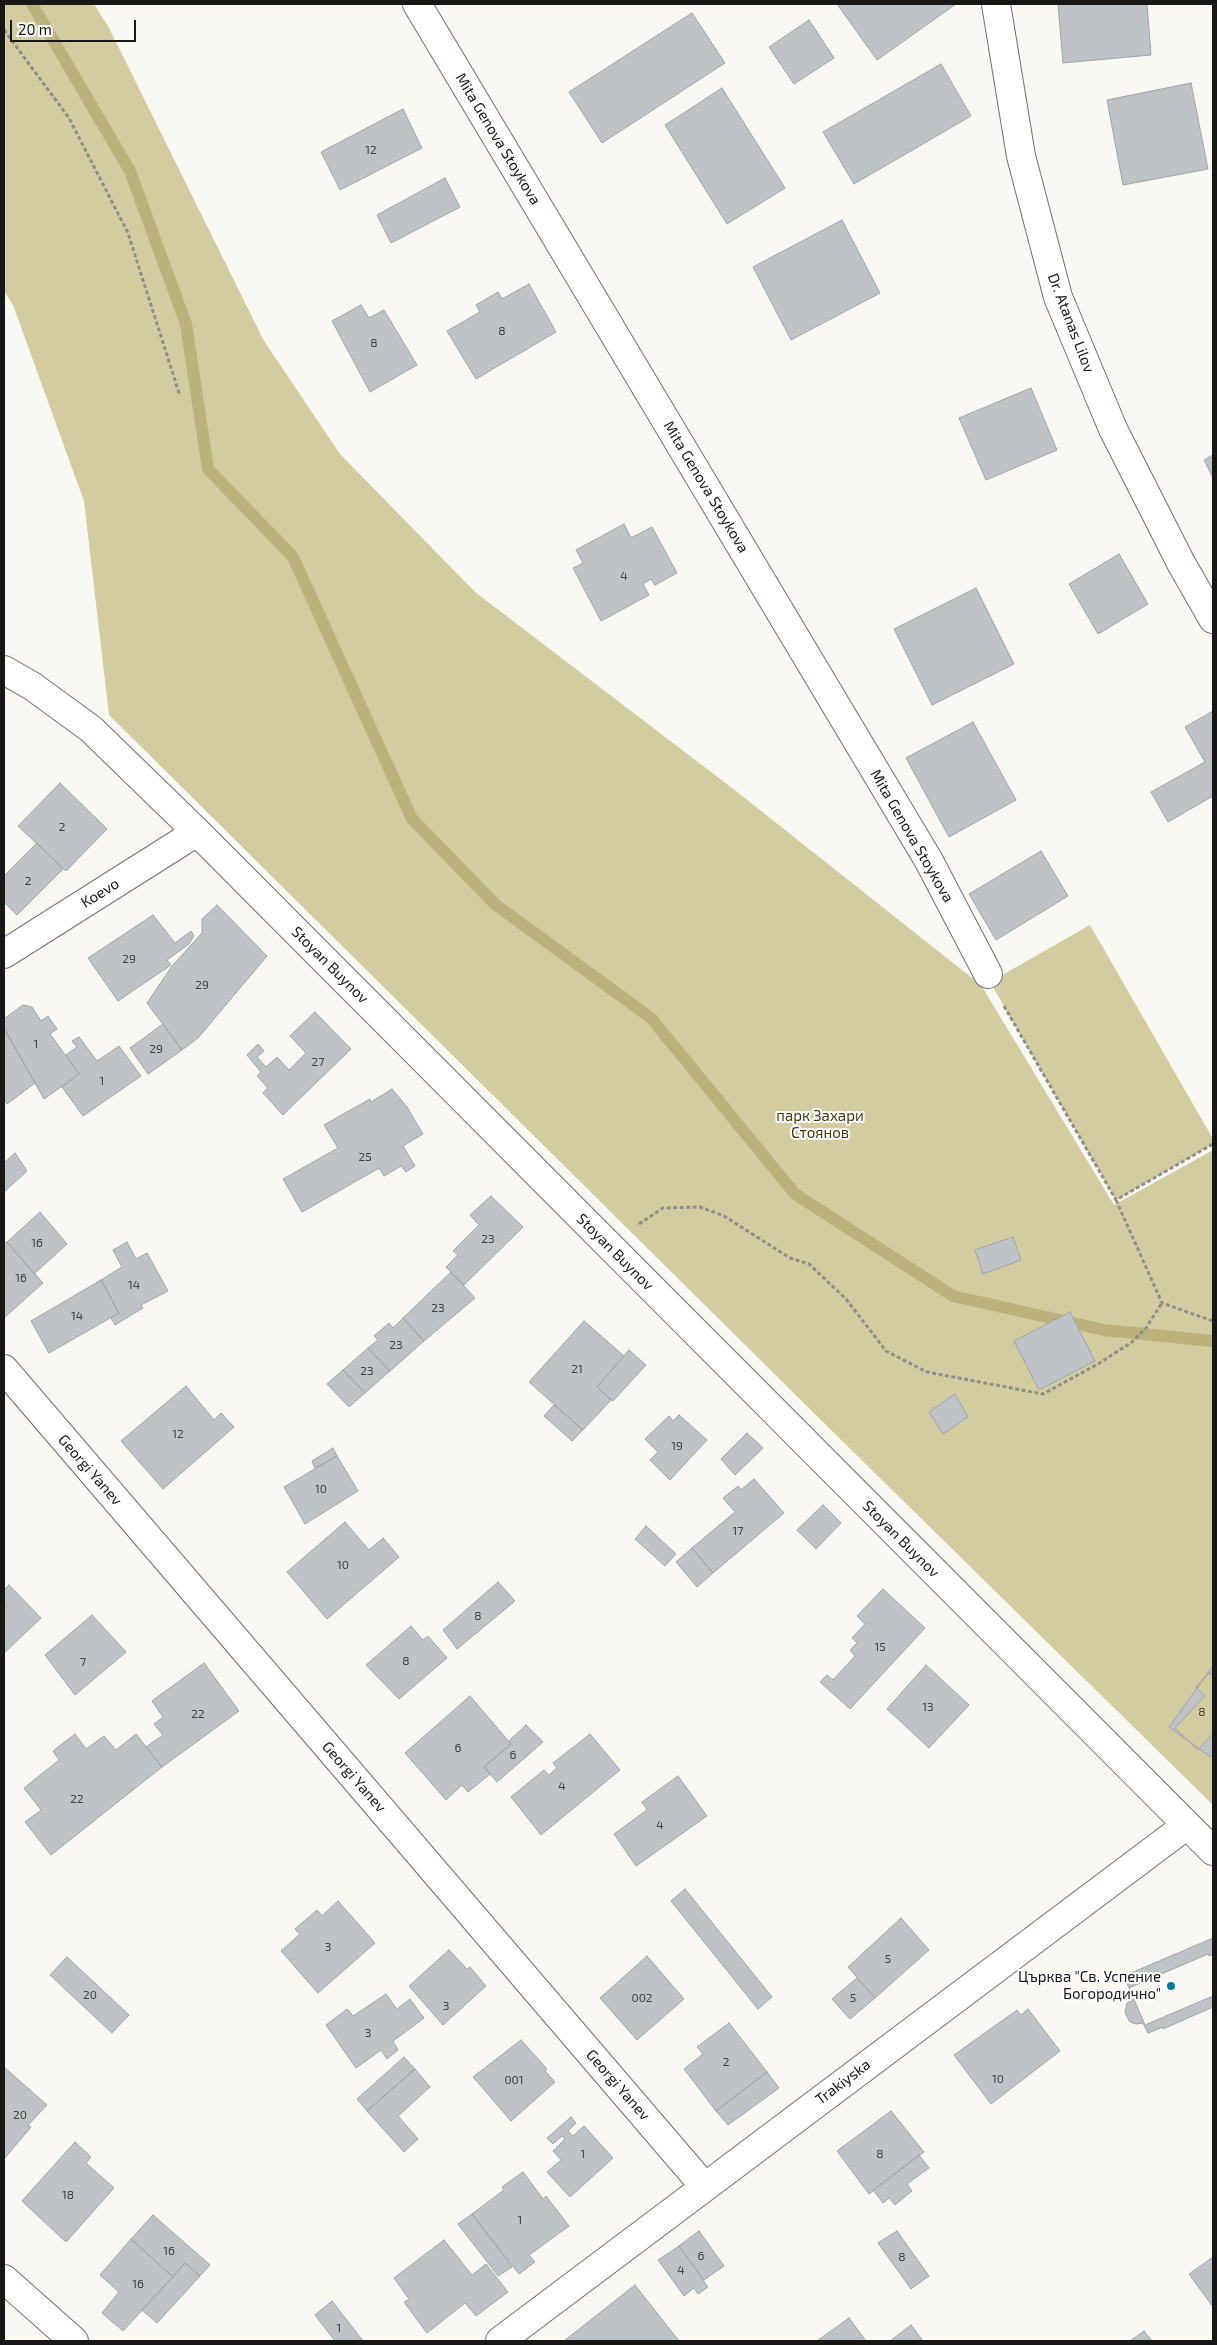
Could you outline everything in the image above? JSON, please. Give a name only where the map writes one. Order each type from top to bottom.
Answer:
[{"type":"street","name":"Mita Genova Stoykova","points":[[418,4],[929,861],[988,974]]},
{"type":"street","name":"Dr. Atanas Lilov","points":[[996,4],[1021,156],[1058,297],[1113,429],[1213,619]]},
{"type":"street","name":"Stoyan Buynov","points":[[4,670],[32,686],[91,729],[197,832],[1213,1851]]},
{"type":"street","name":"Koevo","points":[[4,954],[197,832]]},
{"type":"street","name":"Georgi Yanev","points":[[4,1369],[704,2186]]},
{"type":"street","name":"Trakiyska","points":[[500,2341],[1187,1825]]},
{"type":"street","points":[[4,2279],[74,2341]]},
{"type":"path","points":[[4,30],[69,118],[128,233],[180,396]]},
{"type":"path","points":[[988,974],[990,982],[1116,1200],[1162,1303],[1213,1321]]},
{"type":"path","points":[[1116,1200],[1213,1144]]},
{"type":"path","points":[[604,1241],[643,1222],[663,1208],[700,1207],[724,1216],[790,1258],[809,1264],[846,1299],[886,1351],[927,1372],[1043,1394],[1098,1364],[1132,1342],[1146,1328],[1162,1303]]},
{"type":"green space","name":"парк Захари Стоянов","points":[[4,4],[94,4],[109,28],[264,341],[340,454],[475,592],[732,788],[981,985],[1114,1205],[1213,1150],[1213,1805],[832,1431],[109,715],[84,501],[13,305],[4,291]]},
{"type":"green space","points":[[1090,925],[1213,1139],[1213,1144],[1116,1200],[990,982]]},
{"type":"building","points":[[837,4],[956,4],[877,60]]},
{"type":"building","points":[[1058,4],[1147,4],[1151,55],[1063,63]]},
{"type":"building","points":[[692,13],[725,63],[602,143],[569,92]]},
{"type":"building","points":[[809,20],[834,58],[794,84],[769,47]]},
{"type":"building","points":[[941,64],[971,116],[854,184],[823,132]]},
{"type":"building","points":[[1191,83],[1208,169],[1123,185],[1107,100]]},
{"type":"building","points":[[722,88],[785,188],[727,224],[665,125]]},
{"type":"building","points":[[403,109],[422,148],[340,190],[321,152]]},
{"type":"building","points":[[445,178],[460,207],[391,243],[377,215]]},
{"type":"building","points":[[842,220],[880,293],[791,340],[753,267]]},
{"type":"building","points":[[529,284],[556,332],[476,379],[447,331],[480,312],[476,305],[498,292],[502,299]]},
{"type":"building","points":[[361,305],[369,318],[384,310],[417,365],[370,392],[332,321]]},
{"type":"building","points":[[1031,388],[1057,450],[986,480],[959,418]]},
{"type":"building","points":[[1213,455],[1213,478],[1204,460]]},
{"type":"building","points":[[624,524],[631,538],[652,527],[677,573],[655,585],[651,579],[643,584],[649,595],[601,621],[573,568],[583,563],[576,550]]},
{"type":"building","points":[[1119,554],[1148,604],[1098,634],[1069,584]]},
{"type":"building","points":[[976,588],[1014,664],[932,705],[894,629]]},
{"type":"building","points":[[1213,711],[1213,796],[1168,822],[1151,792],[1205,762],[1185,727]]},
{"type":"building","points":[[973,722],[1016,800],[949,837],[906,758]]},
{"type":"building","points":[[60,783],[107,829],[66,871],[18,826]]},
{"type":"building","points":[[37,843],[63,869],[17,915],[4,902],[4,876]]},
{"type":"building","points":[[1041,851],[1068,896],[996,940],[969,894]]},
{"type":"building","points":[[217,905],[267,956],[198,1038],[182,1050],[147,1003],[172,966],[202,933],[202,919]]},
{"type":"building","points":[[153,915],[175,943],[191,931],[194,936],[189,944],[167,960],[171,965],[118,1001],[88,958]]},
{"type":"building","points":[[23,1005],[32,1007],[41,1021],[48,1016],[57,1029],[50,1034],[79,1074],[44,1099],[4,1028],[4,1019]]},
{"type":"building","points":[[315,1012],[351,1049],[283,1115],[263,1093],[268,1088],[257,1076],[261,1072],[247,1055],[258,1044],[264,1051],[257,1057],[266,1067],[277,1057],[289,1070],[306,1053],[290,1036]]},
{"type":"building","points":[[163,1024],[182,1050],[148,1074],[130,1048]]},
{"type":"building","points":[[6,1032],[35,1083],[7,1104],[4,1099],[4,1034]]},
{"type":"building","points":[[79,1037],[97,1061],[119,1046],[141,1076],[83,1116],[62,1087],[79,1074],[66,1055],[77,1047],[72,1041]]},
{"type":"building","points":[[392,1089],[407,1107],[423,1134],[403,1146],[415,1166],[406,1172],[401,1166],[384,1176],[379,1168],[302,1212],[283,1179],[338,1148],[324,1125],[370,1099],[371,1102]]},
{"type":"building","points":[[15,1153],[27,1171],[4,1192],[4,1163]]},
{"type":"building","points":[[491,1196],[523,1227],[464,1285],[446,1267],[458,1255],[453,1251],[479,1225],[470,1215]]},
{"type":"building","points":[[40,1212],[67,1244],[34,1274],[7,1242]]},
{"type":"building","points":[[1013,1237],[1021,1260],[983,1274],[975,1250]]},
{"type":"building","points":[[7,1242],[43,1283],[4,1318],[4,1244]]},
{"type":"building","points":[[127,1242],[136,1259],[147,1253],[168,1291],[141,1305],[143,1308],[115,1325],[111,1318],[119,1313],[101,1280],[122,1267],[113,1250]]},
{"type":"building","points":[[451,1272],[475,1298],[424,1341],[403,1318]]},
{"type":"building","points":[[101,1280],[119,1313],[49,1353],[31,1321]]},
{"type":"building","points":[[1070,1312],[1095,1361],[1039,1390],[1014,1341]]},
{"type":"building","points":[[403,1318],[424,1341],[390,1371],[368,1348],[378,1340],[374,1336],[389,1323],[393,1328]]},
{"type":"building","points":[[584,1321],[624,1356],[597,1387],[611,1400],[583,1430],[529,1382]]},
{"type":"building","points":[[368,1348],[390,1371],[365,1393],[343,1370]]},
{"type":"building","points":[[629,1350],[646,1365],[613,1401],[597,1387]]},
{"type":"building","points":[[343,1370],[365,1393],[349,1407],[327,1384]]},
{"type":"building","points":[[186,1386],[214,1420],[221,1413],[234,1427],[163,1489],[121,1441]]},
{"type":"building","points":[[955,1394],[968,1417],[943,1434],[929,1412]]},
{"type":"building","points":[[554,1405],[583,1430],[572,1441],[544,1416]]},
{"type":"building","points":[[679,1415],[707,1440],[670,1480],[650,1460],[658,1452],[645,1439],[669,1416],[673,1421]]},
{"type":"building","points":[[747,1433],[763,1448],[735,1475],[721,1459]]},
{"type":"building","points":[[333,1448],[337,1456],[315,1468],[312,1461]]},
{"type":"building","points":[[337,1456],[358,1491],[305,1524],[284,1487]]},
{"type":"building","points":[[754,1479],[784,1513],[713,1573],[692,1548],[735,1512],[723,1498],[738,1486],[741,1490]]},
{"type":"building","points":[[823,1505],[841,1523],[816,1549],[797,1530]]},
{"type":"building","points":[[345,1522],[369,1550],[383,1538],[399,1557],[327,1619],[287,1572]]},
{"type":"building","points":[[646,1526],[676,1554],[665,1566],[635,1539]]},
{"type":"building","points":[[692,1548],[713,1573],[697,1587],[676,1562]]},
{"type":"building","points":[[498,1582],[515,1601],[457,1649],[443,1630]]},
{"type":"building","points":[[9,1585],[41,1618],[4,1653],[4,1607],[6,1606],[4,1603],[4,1590]]},
{"type":"building","points":[[883,1589],[925,1628],[850,1709],[820,1682],[827,1675],[833,1680],[855,1656],[850,1650],[857,1643],[852,1638],[865,1624],[857,1616]]},
{"type":"building","points":[[92,1615],[126,1652],[75,1695],[45,1655]]},
{"type":"building","points":[[411,1626],[423,1640],[428,1636],[447,1658],[399,1699],[366,1665]]},
{"type":"building","points":[[204,1663],[239,1711],[162,1767],[146,1747],[163,1735],[154,1724],[163,1717],[152,1701]]},
{"type":"building","points":[[926,1665],[969,1705],[929,1748],[887,1709]]},
{"type":"building","points":[[1213,1666],[1213,1757],[1212,1758],[1169,1727]]},
{"type":"building","points":[[1209,1673],[1213,1676],[1213,1734],[1198,1750],[1175,1728],[1205,1696],[1196,1687]]},
{"type":"building","points":[[470,1696],[511,1744],[484,1767],[490,1774],[468,1792],[462,1785],[446,1800],[405,1753]]},
{"type":"building","points":[[526,1725],[543,1742],[497,1782],[484,1767],[511,1744],[509,1741]]},
{"type":"building","points":[[75,1734],[86,1749],[104,1736],[116,1750],[136,1734],[162,1767],[51,1855],[25,1822],[41,1810],[24,1788],[59,1760],[53,1751]]},
{"type":"building","points":[[590,1734],[620,1770],[541,1835],[511,1797],[544,1770],[549,1775],[557,1768],[553,1763]]},
{"type":"building","points":[[678,1776],[707,1816],[636,1866],[614,1834],[647,1810],[642,1802]]},
{"type":"building","points":[[685,1889],[772,1997],[758,2009],[671,1901]]},
{"type":"building","points":[[338,1901],[375,1943],[318,1993],[281,1951],[300,1934],[295,1929],[317,1910],[322,1916]]},
{"type":"building","points":[[901,1918],[929,1950],[875,1998],[848,1967]]},
{"type":"building","name":"Църква \"Св. Успение Богородично\"","points":[[1213,1938],[1213,1996],[1145,2025],[1124,1976]]},
{"type":"building","points":[[449,1950],[467,1969],[470,1967],[486,1986],[443,2025],[409,1986]]},
{"type":"building","name":"Църква \"Св. Успение Богородично\"","points":[[1208,1954],[1209,1956],[1213,1954],[1213,2007],[1163,2029],[1163,2027],[1148,2033],[1143,2023],[1136,2024],[1130,2022],[1125,2013],[1127,2003],[1134,1999],[1129,1988]]},
{"type":"building","points":[[647,1956],[684,1999],[637,2040],[600,1998]]},
{"type":"building","points":[[67,1957],[129,2015],[112,2033],[50,1975]]},
{"type":"building","points":[[857,1978],[875,1998],[850,2019],[832,1999]]},
{"type":"building","points":[[386,1994],[397,2009],[410,1999],[424,2018],[393,2041],[398,2050],[387,2059],[381,2050],[356,2068],[326,2025],[347,2009],[353,2016]]},
{"type":"building","points":[[1028,2009],[1060,2051],[991,2104],[954,2055],[1017,2010],[1021,2015]]},
{"type":"building","points":[[729,2023],[767,2072],[716,2111],[684,2069],[703,2054],[697,2047]]},
{"type":"building","points":[[521,2040],[547,2069],[545,2071],[555,2082],[511,2121],[473,2077]]},
{"type":"building","points":[[404,2057],[415,2069],[367,2111],[357,2099]]},
{"type":"building","points":[[4,2067],[47,2105],[28,2125],[31,2127],[4,2159]]},
{"type":"building","points":[[415,2069],[430,2087],[398,2116],[418,2139],[404,2152],[367,2111]]},
{"type":"building","points":[[767,2072],[779,2088],[728,2125],[716,2111]]},
{"type":"building","points":[[891,2111],[924,2152],[869,2194],[837,2151]]},
{"type":"building","points":[[571,2117],[576,2123],[568,2131],[573,2136],[584,2126],[613,2158],[570,2197],[547,2172],[561,2160],[553,2151],[565,2139],[562,2136],[553,2144],[547,2138]]},
{"type":"building","points":[[75,2142],[91,2157],[86,2163],[114,2188],[66,2242],[22,2201]]},
{"type":"building","points":[[919,2155],[929,2168],[907,2184],[912,2191],[895,2205],[889,2198],[883,2203],[873,2190]]},
{"type":"building","points":[[523,2172],[543,2199],[546,2196],[569,2226],[529,2255],[535,2262],[519,2274],[472,2214],[504,2190],[502,2187]]},
{"type":"building","points":[[472,2214],[512,2267],[498,2276],[458,2224]]},
{"type":"building","points":[[153,2215],[210,2265],[200,2276],[185,2263],[173,2277],[131,2239]]},
{"type":"building","points":[[699,2231],[724,2266],[704,2280],[679,2246]]},
{"type":"building","points":[[897,2231],[929,2276],[911,2289],[878,2243]]},
{"type":"building","points":[[131,2239],[173,2277],[123,2331],[102,2313],[119,2292],[100,2275]]},
{"type":"building","points":[[444,2240],[472,2275],[486,2264],[508,2292],[476,2316],[465,2303],[427,2333],[404,2302],[409,2299],[394,2278]]},
{"type":"building","points":[[679,2246],[708,2287],[698,2294],[694,2288],[684,2296],[658,2260]]},
{"type":"building","points":[[1213,2257],[1213,2307],[1189,2274]]},
{"type":"building","points":[[185,2263],[200,2276],[157,2323],[142,2310]]},
{"type":"building","points":[[635,2285],[679,2341],[564,2341]]},
{"type":"building","points":[[332,2301],[363,2341],[335,2341],[315,2315]]},
{"type":"building","points":[[849,2318],[866,2341],[817,2341]]},
{"type":"building","points":[[911,2325],[923,2341],[890,2341]]},
{"type":"building","points":[[1144,2331],[1152,2341],[1130,2341]]},
{"type":"waterway","points":[[32,4],[130,171],[186,324],[208,469],[293,557],[412,819],[496,905],[651,1018],[795,1194],[953,1296],[1104,1330],[1213,1341]]},
{"type":"place","name":"Църква \"Св. Успение Богородично\"","points":[[1171,1986]]}]
